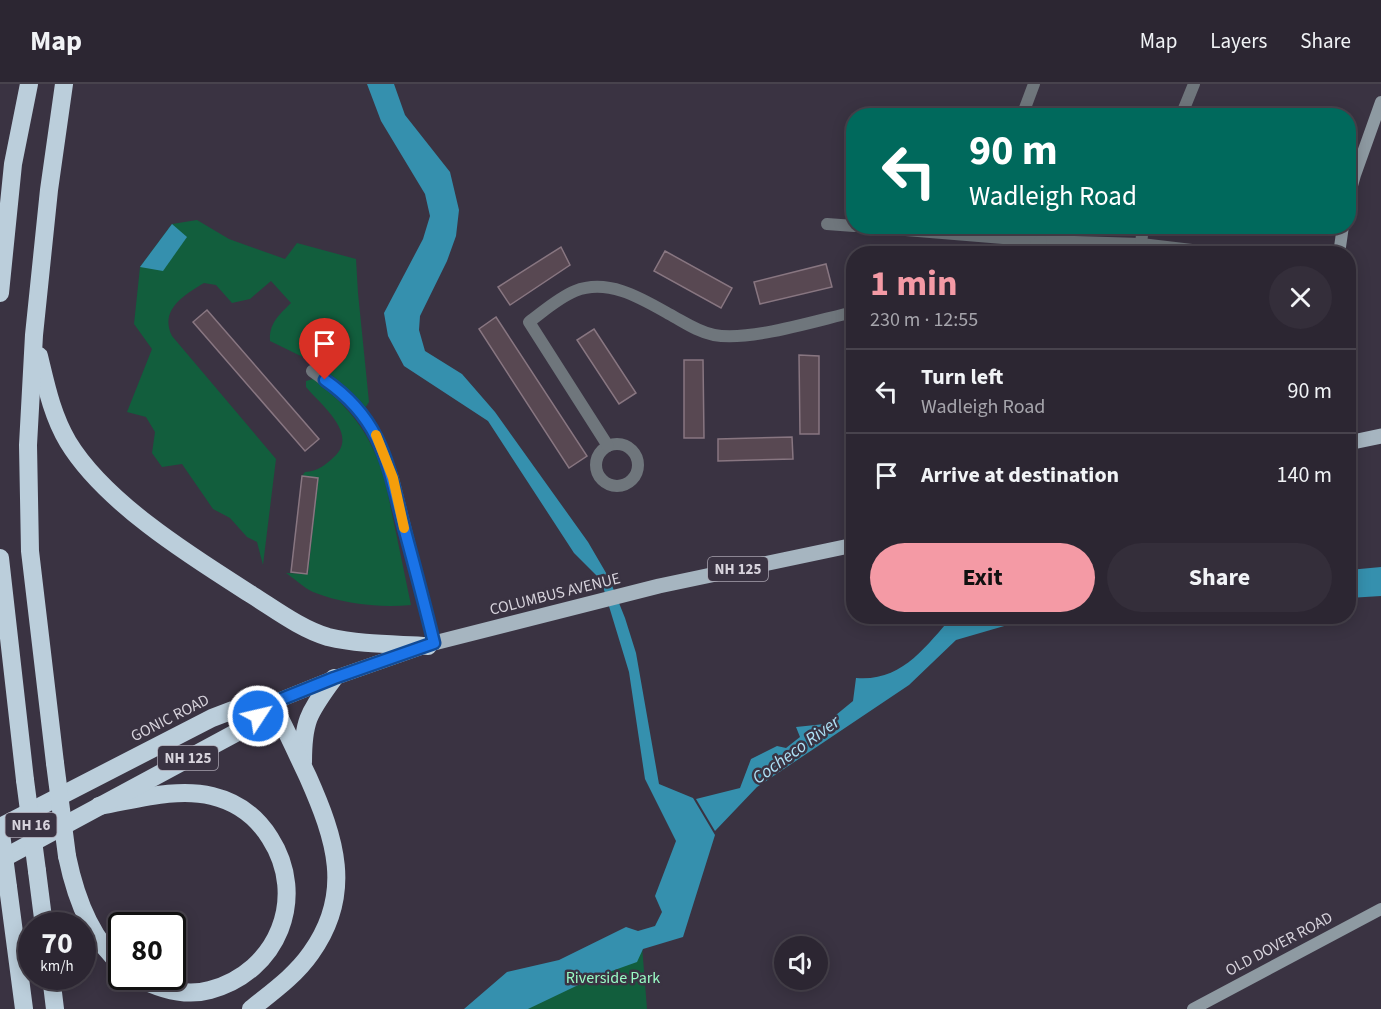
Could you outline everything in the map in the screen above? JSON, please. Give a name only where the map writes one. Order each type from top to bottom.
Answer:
[{"type":"highway","points":[[0,293],[13,164],[29,84]]},
{"type":"highway","points":[[64,84],[49,190],[34,335],[28,445],[30,551],[67,856],[72,879],[90,924],[108,950]]},
{"type":"highway","points":[[34,335],[51,405],[67,441],[84,465],[108,490],[146,522],[206,566],[311,630],[358,643],[431,644]]},
{"type":"highway","name":"NH 16","points":[[0,558],[42,912]]},
{"type":"highway","points":[[303,766],[303,736],[308,717],[334,678]]},
{"type":"highway","points":[[251,1009],[298,969],[311,954],[331,914],[336,890],[337,865],[333,841],[324,813],[272,703]]},
{"type":"highway","name":"NH 125","points":[[0,860],[243,729],[272,703]]},
{"type":"highway","name":"GONIC ROAD","points":[[0,827],[212,718],[233,710],[272,703]]},
{"type":"highway","points":[[99,806],[162,795],[187,793],[211,796],[230,802],[248,812],[266,830],[277,849],[284,867],[287,902],[278,936],[268,952],[243,974],[225,984],[208,990],[189,992],[177,990]]},
{"type":"highway","name":"NH 16","points":[[0,827],[24,1009]]},
{"type":"highway","points":[[53,990],[55,1009]]},
{"type":"main road","points":[[1356,441],[1381,436]]},
{"type":"main road","name":"COLUMBUS AVENUE","points":[[272,703],[334,678],[431,644],[713,574],[846,548]]},
{"type":"street","points":[[1025,108],[1034,84]]},
{"type":"street","points":[[1184,108],[1194,84]]},
{"type":"street","points":[[1356,172],[1381,102]]},
{"type":"street","points":[[827,224],[846,225]]},
{"type":"street","points":[[996,234],[1041,241],[1159,246]]},
{"type":"street","points":[[1142,244],[1143,234]]},
{"type":"street","points":[[1035,246],[1041,241]]},
{"type":"street","points":[[608,446],[529,322],[561,299],[590,287],[607,287],[648,301],[698,330],[715,336],[732,337],[766,332],[846,314]]},
{"type":"street","points":[[312,371],[338,389],[359,409],[384,454],[393,478],[431,644]]},
{"type":"street","name":"OLD DOVER ROAD","points":[[1193,1009],[1381,909]]},
{"type":"green space","points":[[197,220],[229,239],[285,259],[297,243],[356,259],[369,402],[365,408],[337,380],[315,363],[270,341],[273,324],[291,303],[271,281],[250,299],[232,303],[216,285],[204,283],[182,298],[171,311],[169,327],[172,336],[276,459],[263,565],[257,542],[247,537],[230,518],[213,509],[182,464],[162,467],[152,453],[155,432],[146,417],[127,412],[152,349],[134,324],[140,267],[172,224]]},
{"type":"green space","points":[[313,379],[347,410],[372,446],[384,475],[411,605],[386,606],[336,600],[310,590],[286,573],[308,574],[318,478],[302,476],[305,472],[321,468],[341,448],[342,439],[335,420],[306,387],[306,381]]},
{"type":"green space","name":"Riverside Park","points":[[641,933],[647,1009],[484,1009]]},
{"type":"water","points":[[367,84],[394,84],[405,115],[450,172],[459,210],[456,236],[447,261],[420,316],[419,330],[425,351],[462,374],[495,412],[588,542],[609,578],[636,653],[659,784],[693,798],[715,835],[683,937],[643,949],[637,962],[595,977],[528,1009],[464,1009],[507,972],[559,960],[626,927],[638,931],[655,926],[662,912],[655,896],[676,841],[645,779],[629,672],[601,580],[574,553],[488,421],[404,366],[388,336],[384,313],[423,239],[430,216],[425,194],[381,121]]},
{"type":"water","points":[[172,224],[187,237],[163,271],[140,267]]},
{"type":"water","points":[[1381,567],[1381,596],[1356,598],[1356,569]]},
{"type":"water","name":"Cocheco River","points":[[946,624],[1011,624],[956,640],[909,685],[757,787],[715,831],[696,799],[740,788],[751,759],[777,746],[786,748],[800,737],[796,727],[825,724],[853,701],[856,678],[872,678],[887,674],[900,668],[922,650]]},
{"type":"building","points":[[561,247],[570,265],[510,305],[498,287]]},
{"type":"building","points":[[665,251],[732,288],[721,308],[654,271]]},
{"type":"building","points":[[826,264],[832,287],[760,304],[754,282]]},
{"type":"building","points":[[207,310],[319,439],[305,451],[193,322]]},
{"type":"building","points":[[496,317],[587,456],[569,468],[479,329]]},
{"type":"building","points":[[594,329],[636,393],[619,404],[577,340]]},
{"type":"building","points":[[799,355],[819,356],[819,434],[800,434]]},
{"type":"building","points":[[684,360],[703,360],[704,438],[684,438]]},
{"type":"building","points":[[792,437],[793,459],[718,461],[718,439]]},
{"type":"building","points":[[302,476],[318,478],[307,574],[291,572]]},
{"type":"slow traffic","points":[[376,435],[393,478],[404,528]]},
{"type":"route","points":[[258,716],[272,703],[334,678],[434,643],[400,516],[393,478],[384,454],[359,409],[325,380]]}]
